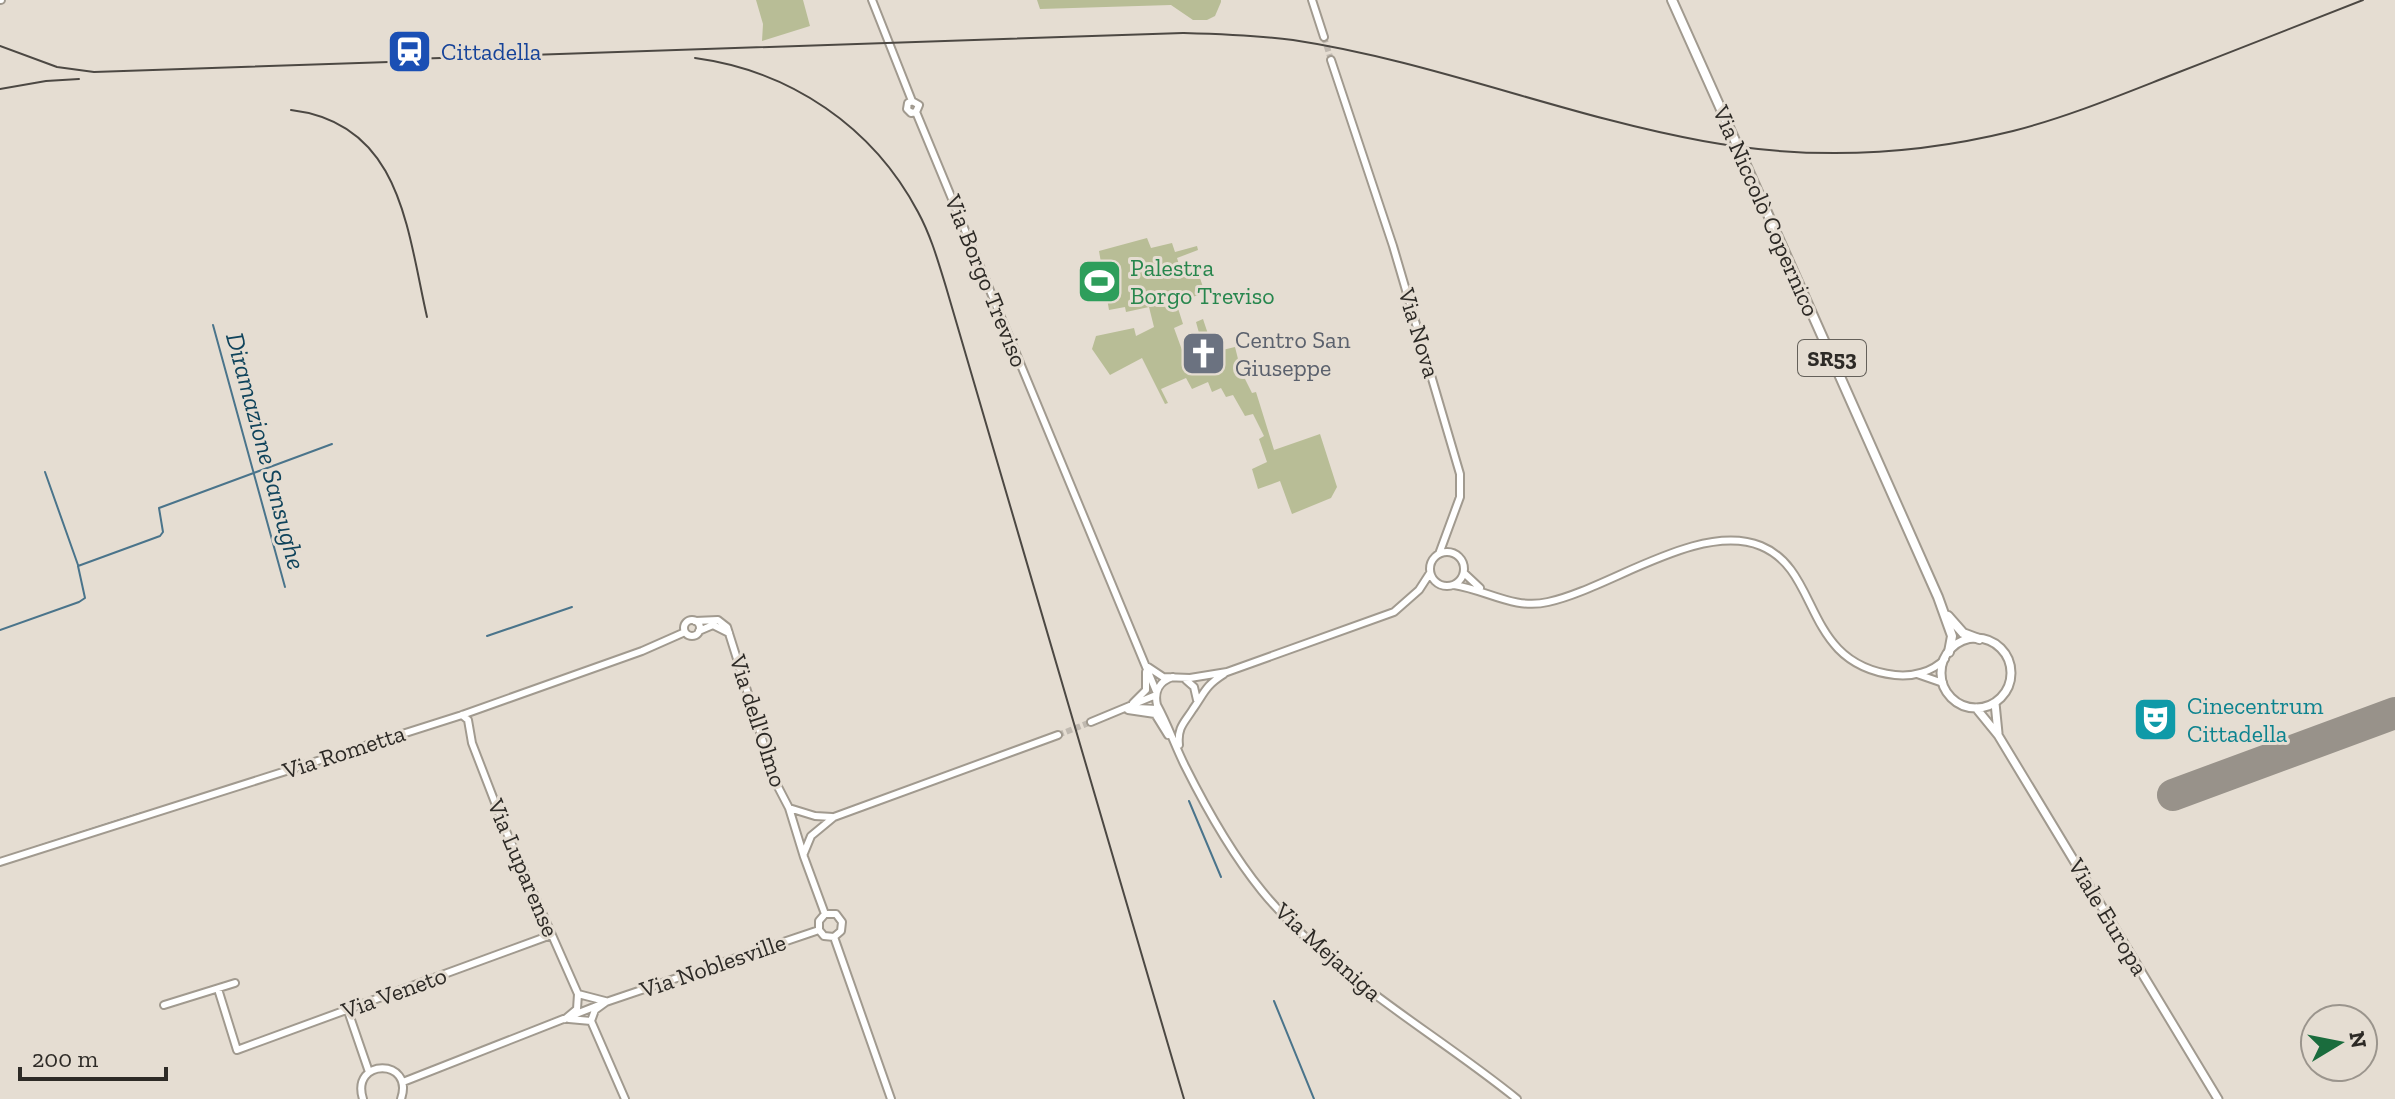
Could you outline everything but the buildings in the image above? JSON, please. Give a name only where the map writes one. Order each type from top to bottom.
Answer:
[{"type":"highway","name":"Via Niccolò Copernico","points":[[1672,0],[1938,597],[1952,636],[1947,656]]},
{"type":"highway","name":"Via Niccolò Copernico","points":[[1938,597],[1959,630],[1979,639]]},
{"type":"main road","name":"Via Borgo Treviso","points":[[872,0],[912,101],[907,109],[911,113],[916,112],[1056,449]]},
{"type":"main road","points":[[1312,0],[1324,37]]},
{"type":"main road","name":"Via Nova","points":[[1183,678],[1227,672],[1384,616],[1405,605],[1430,573],[1430,564],[1439,554],[1460,497],[1460,474],[1423,342],[1331,60]]},
{"type":"main road","name":"Via Mejaniga","points":[[1056,449],[1156,693],[1160,711],[1204,804],[1237,858],[1298,930],[1383,1002],[1517,1099]]},
{"type":"main road","points":[[1446,536],[1453,553],[1461,559],[1464,573],[1486,593]]},
{"type":"main road","name":"Via Nova","points":[[1414,596],[1439,585],[1454,585],[1511,603],[1532,605],[1550,602],[1698,544],[1730,541],[1760,546],[1790,571],[1829,641],[1860,666],[1898,676],[1917,674],[1943,683]]},
{"type":"main road","points":[[1439,554],[1453,553]]},
{"type":"main road","points":[[1430,573],[1439,585]]},
{"type":"main road","points":[[1454,585],[1464,573]]},
{"type":"main road","points":[[699,631],[695,621],[708,618],[719,623]]},
{"type":"main road","name":"Via Rometta","points":[[685,632],[686,623],[695,621]]},
{"type":"main road","name":"Via Rometta","points":[[0,862],[462,715],[642,651],[685,632],[694,636],[707,625],[719,623]]},
{"type":"main road","name":"Via dell'Olmo","points":[[719,623],[729,633],[776,783],[789,808],[825,914]]},
{"type":"main road","points":[[1917,674],[1938,666],[1962,642],[1979,639]]},
{"type":"main road","name":"SR53","points":[[1979,639],[2003,651],[2010,667],[2007,689],[1995,703]]},
{"type":"main road","points":[[1139,654],[1157,675],[1183,678],[1194,687],[1197,700]]},
{"type":"main road","name":"SR53","points":[[1947,656],[1942,671],[1943,683],[1956,701],[1976,708]]},
{"type":"main road","points":[[1127,708],[1146,690],[1145,668]]},
{"type":"main road","name":"Via Nova","points":[[1197,700],[1205,687],[1227,672]]},
{"type":"main road","points":[[1091,722],[1156,693],[1163,682],[1173,677]]},
{"type":"main road","name":"Via Mejaniga","points":[[1184,764],[1178,733],[1197,700]]},
{"type":"main road","points":[[1976,708],[1995,703]]},
{"type":"main road","name":"Viale Europa","points":[[1995,703],[1998,735]]},
{"type":"main road","points":[[1127,708],[1144,707],[1174,718],[1187,715]]},
{"type":"main road","name":"Via Mejaniga","points":[[1127,708],[1155,714],[1179,752]]},
{"type":"main road","name":"Viale Europa","points":[[1976,708],[1998,735],[2218,1099]]},
{"type":"main road","name":"Via Luparense","points":[[462,715],[468,720],[472,743],[578,994]]},
{"type":"main road","points":[[798,836],[812,834],[834,817],[1058,735]]},
{"type":"main road","name":"Via dell'Olmo","points":[[789,808],[815,816],[834,817]]},
{"type":"main road","name":"Via dell'Olmo","points":[[795,826],[806,814]]},
{"type":"main road","points":[[804,857],[817,827],[815,816]]},
{"type":"main road","points":[[825,914],[836,914],[842,922],[841,931],[834,937],[824,936],[819,930],[819,921],[825,914]]},
{"type":"main road","name":"Via Noblesville","points":[[403,1082],[606,1002],[819,930]]},
{"type":"main road","name":"Via Veneto","points":[[218,989],[237,1050],[551,935]]},
{"type":"main road","points":[[834,937],[891,1099]]},
{"type":"main road","points":[[164,1005],[235,983]]},
{"type":"main road","points":[[565,1019],[577,1009],[578,994],[606,1002]]},
{"type":"main road","points":[[606,1002],[595,1010],[591,1021],[625,1099]]},
{"type":"main road","points":[[348,1011],[369,1072]]},
{"type":"main road","points":[[565,1019],[591,1021]]},
{"type":"main road","points":[[363,1099],[361,1083],[369,1072],[382,1067],[395,1071],[403,1082],[401,1099]]},
{"type":"green space","points":[[756,0],[803,0],[810,26],[762,41],[763,24]]},
{"type":"green space","points":[[1037,0],[1221,2],[1215,16],[1207,20],[1193,20],[1171,5],[1040,9]]},
{"type":"green space","points":[[1147,238],[1151,248],[1172,243],[1175,252],[1197,246],[1198,250],[1177,258],[1182,274],[1197,269],[1205,293],[1176,302],[1183,324],[1174,328],[1182,350],[1202,344],[1196,322],[1203,319],[1210,340],[1214,340],[1216,344],[1190,352],[1195,369],[1203,374],[1217,362],[1214,352],[1235,347],[1241,371],[1252,393],[1256,392],[1274,450],[1320,434],[1337,487],[1331,498],[1292,514],[1280,481],[1258,489],[1252,469],[1267,462],[1259,439],[1264,436],[1253,414],[1245,416],[1233,395],[1226,397],[1221,388],[1212,392],[1208,382],[1192,389],[1186,378],[1161,389],[1168,403],[1165,404],[1142,358],[1110,375],[1092,349],[1096,336],[1134,328],[1136,336],[1154,327],[1149,307],[1126,312],[1125,307],[1109,310],[1099,251]]},
{"type":"waterway","name":"Diramazione Sansughe","points":[[213,325],[285,587]]},
{"type":"waterway","points":[[0,630],[85,598],[78,566],[160,536],[163,532],[159,508],[332,444]]},
{"type":"waterway","name":"Diramazione Sansughe","points":[[45,472],[78,565]]},
{"type":"waterway","points":[[487,636],[572,607]]},
{"type":"waterway","points":[[1189,801],[1221,877]]},
{"type":"waterway","points":[[36,847],[142,813]]},
{"type":"waterway","points":[[1274,1001],[1314,1099]]},
{"type":"runway","points":[[2173,795],[2395,713]]},
{"type":"tunnel","points":[[1324,37],[1331,60]]},
{"type":"tunnel","points":[[1058,735],[1091,722]]},
{"type":"railway","points":[[410,59],[1183,33],[1251,36],[1345,49],[1600,118],[1703,141],[1781,151],[1859,152],[1936,146],[1975,139],[2073,113],[2363,0]]},
{"type":"railway","points":[[0,46],[57,67],[94,72],[419,61]]},
{"type":"railway","points":[[695,58],[764,76],[826,108],[878,154],[923,221],[946,287],[1184,1099]]},
{"type":"railway","points":[[0,89],[79,79]]},
{"type":"railway","points":[[291,110],[328,119],[356,135],[377,158],[393,185],[404,216],[427,317]]},
{"type":"place","name":"Cittadella","points":[[410,52]]},
{"type":"place","name":"Palestra Borgo Treviso","points":[[1099,282]]},
{"type":"place","name":"Centro San Giuseppe","points":[[1204,354]]},
{"type":"place","name":"Cinecentrum Cittadella","points":[[2156,720]]}]
